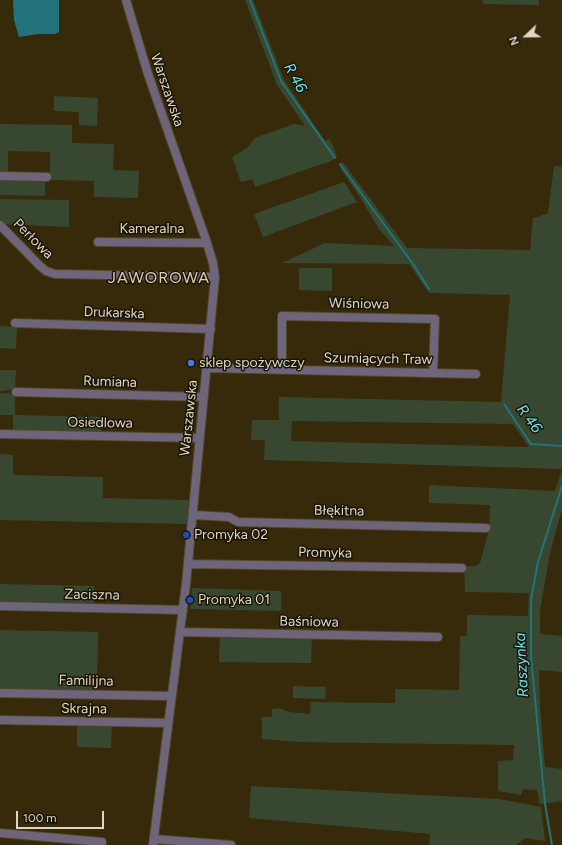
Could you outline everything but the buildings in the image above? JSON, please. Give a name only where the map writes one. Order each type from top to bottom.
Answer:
[{"type":"street","name":"Warszawska","points":[[126,0],[148,74],[207,243],[216,276],[183,610],[153,842]]},
{"type":"street","points":[[0,176],[47,177]]},
{"type":"street","name":"Perłowa","points":[[0,225],[40,266],[46,271],[55,274],[216,276]]},
{"type":"street","name":"Kameralna","points":[[98,242],[207,243]]},
{"type":"street","name":"Wiśniowa","points":[[282,370],[282,316],[434,319],[433,373]]},
{"type":"street","name":"Drukarska","points":[[15,323],[211,329]]},
{"type":"street","name":"Szumiących Traw","points":[[207,368],[476,374]]},
{"type":"street","name":"Rumiana","points":[[16,392],[204,398]]},
{"type":"street","name":"Osiedlowa","points":[[0,434],[200,438]]},
{"type":"street","name":"Błękitna","points":[[193,515],[229,517],[238,522],[486,528]]},
{"type":"street","name":"Promyka","points":[[188,564],[462,568]]},
{"type":"street","name":"Zaciszna","points":[[0,606],[183,610]]},
{"type":"street","name":"Baśniowa","points":[[180,632],[438,637]]},
{"type":"street","name":"Familijna","points":[[0,693],[171,696]]},
{"type":"street","name":"Skrajna","points":[[0,720],[168,723]]},
{"type":"street","points":[[0,833],[102,842]]},
{"type":"street","points":[[153,842],[231,845]]},
{"type":"green space","points":[[245,0],[253,0],[284,80],[325,141],[330,139],[337,156],[331,161],[255,187],[253,179],[241,182],[232,157],[247,148],[255,138],[294,124],[305,126],[277,85]]},
{"type":"green space","points":[[483,0],[539,0],[539,5],[483,4]]},
{"type":"green space","points":[[54,96],[98,98],[97,126],[79,125],[79,112],[54,111]]},
{"type":"green space","points":[[0,124],[72,125],[72,143],[114,144],[113,170],[139,171],[138,198],[94,197],[94,181],[50,180],[50,152],[8,151],[8,172],[0,172]]},
{"type":"green space","points":[[342,161],[407,248],[530,250],[533,218],[548,213],[554,166],[562,167],[562,469],[264,460],[265,440],[251,440],[252,420],[279,420],[279,397],[501,402],[510,295],[429,293],[409,264],[282,263],[325,243],[394,246],[379,229],[360,197],[340,168]],"holes":[[[292,421],[513,424],[529,447],[291,441]]]},
{"type":"green space","points":[[0,179],[45,180],[45,196],[0,195]]},
{"type":"green space","points":[[344,182],[357,202],[263,237],[254,214]]},
{"type":"green space","points":[[0,199],[69,200],[69,227],[2,224],[0,221]]},
{"type":"green space","points":[[299,268],[332,268],[332,291],[299,290]]},
{"type":"green space","points":[[0,326],[17,327],[16,349],[0,348]]},
{"type":"green space","points":[[0,370],[16,370],[15,389],[0,391]]},
{"type":"green space","points":[[0,393],[15,394],[15,415],[101,417],[101,433],[13,432],[13,415],[0,415]]},
{"type":"green space","points":[[0,454],[13,455],[13,475],[103,477],[103,498],[189,500],[187,524],[0,520]]},
{"type":"green space","points":[[562,470],[562,509],[550,553],[540,611],[540,634],[562,636],[562,672],[539,670],[540,708],[545,767],[562,769],[562,801],[540,804],[537,790],[523,789],[521,795],[498,791],[498,761],[513,760],[514,745],[298,742],[262,739],[262,717],[272,717],[272,709],[278,708],[289,712],[310,714],[311,702],[395,703],[395,689],[459,690],[460,636],[467,636],[467,615],[528,616],[529,593],[465,592],[464,566],[475,566],[480,563],[489,530],[490,505],[429,503],[429,485],[555,491]]},
{"type":"green space","points":[[0,584],[94,586],[94,604],[0,603]]},
{"type":"green space","points":[[192,588],[281,591],[281,611],[190,609]]},
{"type":"green space","points":[[0,630],[98,632],[97,691],[0,690]]},
{"type":"green space","points":[[220,637],[312,638],[311,663],[219,662]]},
{"type":"green space","points":[[293,686],[326,687],[325,699],[293,698]]},
{"type":"green space","points":[[77,725],[112,726],[111,748],[77,747]]},
{"type":"green space","points":[[251,786],[499,799],[541,807],[545,841],[525,838],[516,845],[429,845],[430,834],[249,818]]},
{"type":"water","points":[[13,0],[59,0],[59,32],[55,34],[38,34],[19,37],[14,20]]},
{"type":"waterway","name":"R 46","points":[[250,0],[281,81],[335,158]]},
{"type":"waterway","name":"R 46","points":[[340,164],[413,264],[429,289]]},
{"type":"waterway","name":"R 46","points":[[504,404],[531,444],[562,446]]},
{"type":"waterway","name":"Raszynka","points":[[552,845],[545,804],[531,656],[531,600],[538,562],[562,486]]},
{"type":"place","name":"sklep spożywczy","points":[[191,363]]},
{"type":"place","name":"Promyka 02","points":[[186,535]]},
{"type":"place","name":"Promyka 01","points":[[190,600]]},
{"type":"district","name":"JAWOROWA","points":[[159,278]]}]
